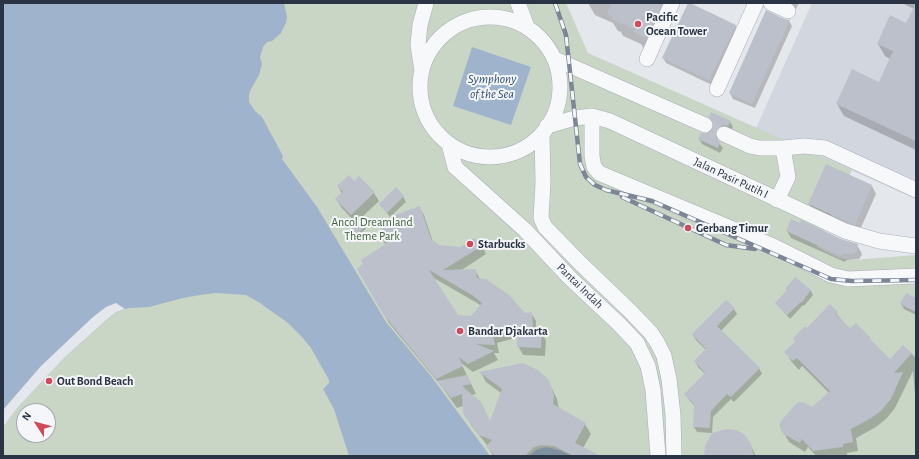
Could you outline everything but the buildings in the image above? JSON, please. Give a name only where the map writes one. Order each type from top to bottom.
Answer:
[{"type":"street","points":[[422,71],[418,45],[420,25],[426,3]]},
{"type":"street","points":[[518,3],[527,27]]},
{"type":"street","points":[[647,58],[672,3]]},
{"type":"street","points":[[717,89],[756,3]]},
{"type":"street","points":[[771,3],[788,11]]},
{"type":"street","points":[[491,16],[510,19],[527,27],[544,41],[555,59],[560,77],[560,96],[555,114],[544,130],[526,146],[508,154],[487,157],[467,153],[449,144],[437,132],[428,119],[424,109],[420,87],[422,71],[429,53],[440,38],[455,26],[472,19],[491,16]]},
{"type":"street","points":[[555,59],[705,125]]},
{"type":"street","points":[[592,116],[592,156],[594,167],[599,173],[773,246],[831,275],[848,279],[916,276]]},
{"type":"street","name":"Jalan Pasir Putih I","points":[[544,130],[575,118],[592,116],[610,121],[845,231],[879,241],[916,246]]},
{"type":"street","name":"Pantai Indah","points":[[544,130],[541,218],[545,227],[651,333],[657,342],[664,356],[669,380],[673,415],[674,456]]},
{"type":"street","points":[[724,134],[750,146],[760,148],[804,146],[825,148],[916,190]]},
{"type":"street","name":"Pantai Indah","points":[[449,144],[456,168],[525,230],[570,278],[637,343],[648,366],[653,390],[658,456]]},
{"type":"street","points":[[777,200],[788,177],[783,148]]},
{"type":"shaded area","points":[[812,3],[916,3],[916,199],[756,128]]},
{"type":"green space","name":"Ancol Dreamland Theme Park","points":[[3,3],[566,3],[588,53],[852,170],[817,247],[839,258],[853,260],[916,255],[916,456],[3,456]]},
{"type":"water","points":[[3,3],[284,3],[287,17],[286,23],[281,33],[272,41],[267,42],[263,47],[260,57],[262,64],[259,75],[250,91],[249,102],[255,111],[262,117],[283,156],[282,159],[317,207],[386,322],[431,376],[490,456],[349,456],[334,409],[323,389],[329,383],[329,380],[311,348],[288,323],[260,303],[246,295],[216,293],[183,298],[149,307],[129,308],[116,312],[65,357],[22,403],[16,403],[16,410],[3,427]]},
{"type":"water","name":"Symphony of the Sea","points":[[472,47],[531,67],[511,125],[453,106]]},
{"type":"water","points":[[546,447],[559,450],[572,456],[529,456],[536,450]]},
{"type":"pier","points":[[116,303],[125,309],[116,312],[111,316],[65,357],[22,403],[16,403],[16,410],[3,427],[3,410],[41,366],[93,317],[106,307]]},
{"type":"tunnel","points":[[705,125],[724,134]]},
{"type":"railway","points":[[555,3],[566,35],[580,164],[586,177],[595,185],[606,190],[652,201],[831,279],[852,281],[916,280]]},
{"type":"railway","points":[[622,197],[726,245],[755,249]]},
{"type":"place","name":"Pacific Ocean Tower","points":[[638,24]]},
{"type":"place","name":"Gerbang Timur","points":[[688,228]]},
{"type":"place","name":"Starbucks","points":[[470,244]]},
{"type":"place","name":"Bandar Djakarta","points":[[460,331]]},
{"type":"place","name":"Out Bond Beach","points":[[49,381]]}]
